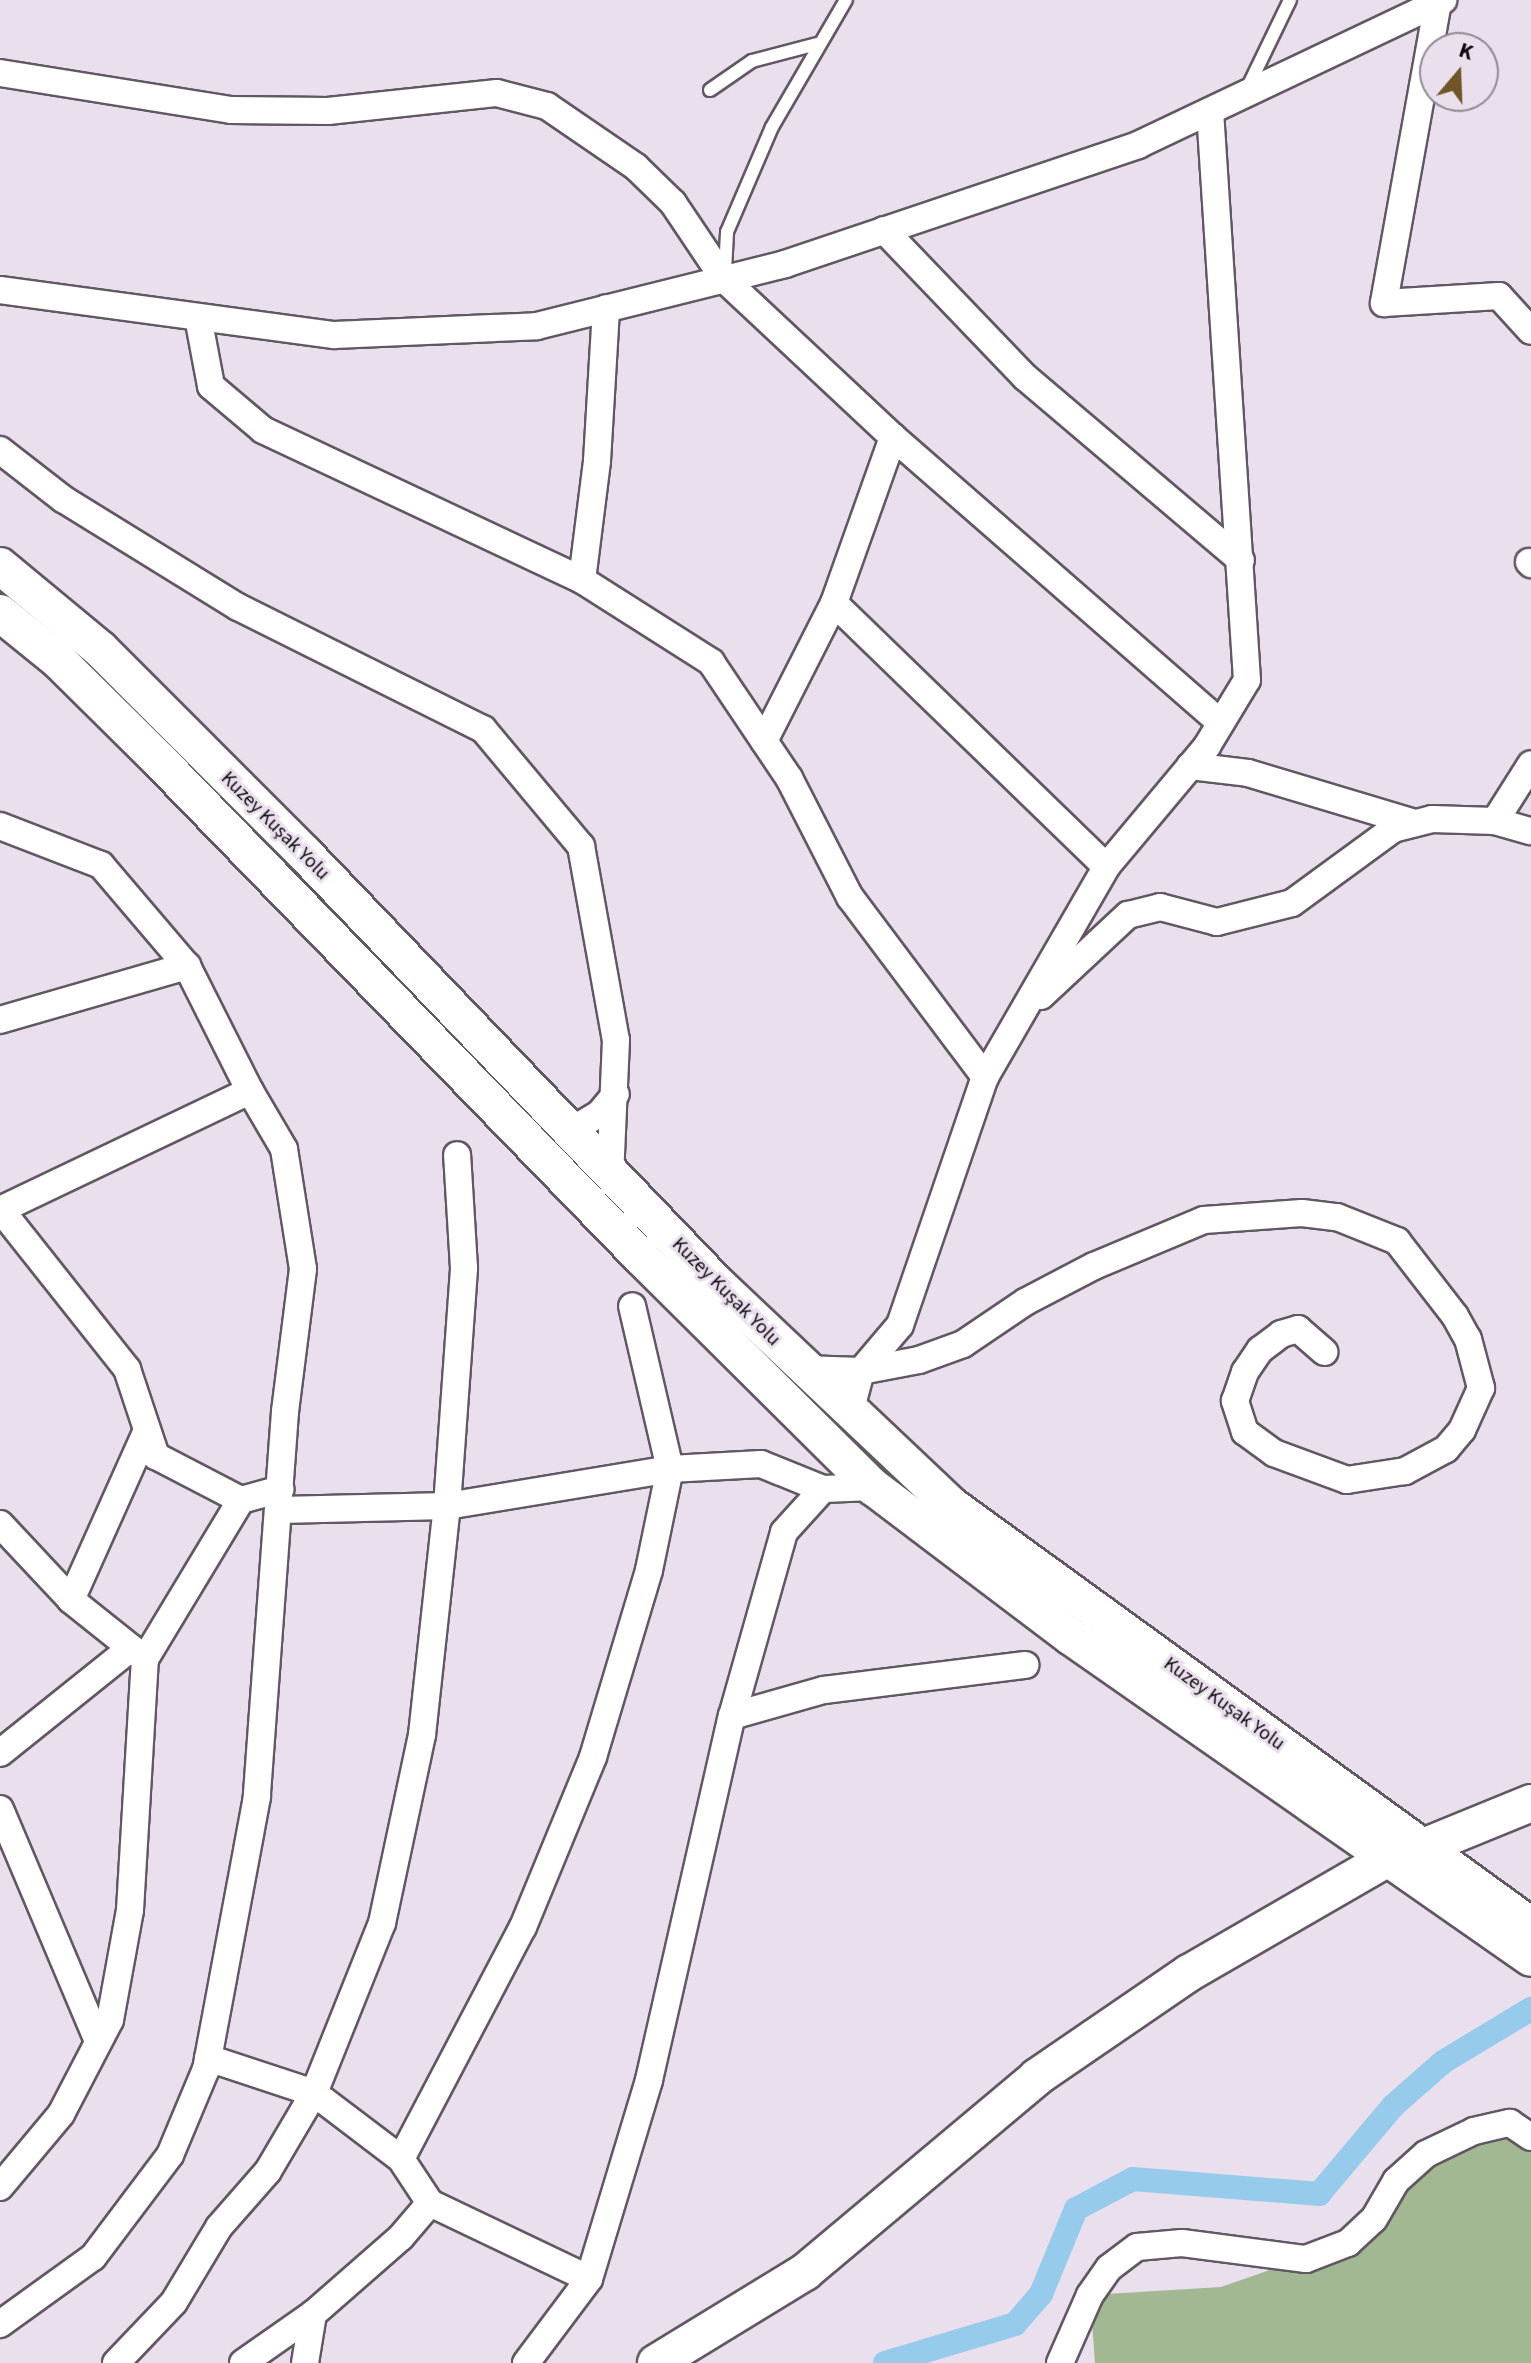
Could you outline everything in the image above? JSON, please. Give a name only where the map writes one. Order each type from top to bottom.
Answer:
[{"type":"main road","name":"Kuzey Kuşak Yolu","points":[[0,566],[101,650],[303,852],[610,1175],[803,1369],[952,1506],[1421,1848],[1530,1947]]},
{"type":"main road","name":"Kuzey Kuşak Yolu","points":[[0,613],[58,660],[161,762],[630,1246],[873,1487],[1385,1860],[1530,1947]]},
{"type":"main road","points":[[1421,1848],[1531,1803]]},
{"type":"main road","points":[[656,2363],[805,2272],[1037,2077],[1189,1973],[1385,1860]]},
{"type":"street","points":[[0,290],[334,335],[537,326],[724,279],[884,230],[1138,145],[1441,1]]},
{"type":"street","points":[[1441,1],[1384,303],[1499,296],[1531,331]]},
{"type":"street","points":[[0,73],[231,110],[328,111],[497,93],[547,106],[636,167],[673,203],[724,279],[893,437],[1221,723]]},
{"type":"street","points":[[850,1413],[861,1371],[900,1325],[985,1077],[1106,867],[1190,766],[1247,680],[1210,111]]},
{"type":"street","points":[[884,230],[1025,377],[1241,560]]},
{"type":"street","points":[[582,580],[597,461],[606,308]]},
{"type":"street","points":[[198,317],[211,386],[263,430],[582,580],[711,662],[764,741],[850,897],[985,1077]]},
{"type":"street","points":[[764,741],[834,603],[893,437]]},
{"type":"street","points":[[0,450],[63,499],[238,607],[483,729],[581,846],[616,1040],[610,1175]]},
{"type":"street","points":[[834,603],[1106,867]]},
{"type":"street","points":[[1495,821],[1531,764]]},
{"type":"street","points":[[1190,766],[1248,773],[1417,823]]},
{"type":"street","points":[[1020,1016],[1128,915],[1160,907],[1217,922],[1292,903],[1393,829],[1417,823],[1495,821],[1531,831]]},
{"type":"street","points":[[0,826],[101,865],[187,966],[250,1091],[284,1149],[303,1269],[285,1412],[257,1797],[208,2058],[170,2155],[93,2257],[0,2324]]},
{"type":"street","points":[[0,1020],[187,966]]},
{"type":"street","points":[[250,1091],[0,1210],[127,1369],[156,1456],[241,1500],[447,1506],[670,1469],[761,1464],[823,1489],[873,1487]]},
{"type":"street","points":[[569,1132],[599,1114],[616,1094]]},
{"type":"street","points":[[116,2363],[174,2302],[205,2247],[268,2171],[314,2093],[382,1923],[422,1735],[447,1506],[464,1268],[457,1155]]},
{"type":"street","points":[[803,1369],[861,1371],[963,1344],[1025,1302],[1094,1266],[1204,1220],[1289,1213],[1337,1217],[1397,1241],[1455,1316],[1468,1339],[1481,1388],[1462,1430],[1446,1449],[1405,1471],[1347,1480],[1274,1453],[1245,1432],[1235,1401],[1245,1372],[1260,1350],[1281,1334],[1298,1329],[1324,1352]]},
{"type":"street","points":[[401,2159],[523,1927],[593,1757],[649,1570],[670,1469],[632,1306]]},
{"type":"street","points":[[71,1600],[147,1430]]},
{"type":"street","points":[[526,2363],[589,2279],[649,2080],[732,1716],[784,1532],[823,1489]]},
{"type":"street","points":[[0,1753],[138,1653],[241,1500]]},
{"type":"street","points":[[0,1524],[71,1600],[138,1653]]},
{"type":"street","points":[[0,2187],[61,2114],[110,2020],[130,1910],[138,1653]]},
{"type":"street","points":[[732,1716],[824,1690],[1025,1665]]},
{"type":"street","points":[[0,1809],[98,2041]]},
{"type":"street","points":[[86,2011],[115,1988]]},
{"type":"street","points":[[208,2058],[314,2093],[401,2159],[430,2203],[589,2279]]},
{"type":"street","points":[[1060,2363],[1090,2295],[1109,2268],[1137,2247],[1182,2243],[1306,2259],[1348,2243],[1374,2219],[1396,2181],[1426,2154],[1474,2131],[1510,2123],[1531,2137]]},
{"type":"street","points":[[243,2363],[313,2314],[401,2237],[430,2203]]},
{"type":"street","points":[[305,2363],[313,2314]]},
{"type":"lane","points":[[724,279],[727,232],[772,127],[817,44],[846,0]]},
{"type":"lane","points":[[1244,95],[1290,0]]},
{"type":"lane","points":[[710,90],[752,61],[817,44]]},
{"type":"green space","points":[[1474,2131],[1531,2134],[1531,2363],[1095,2363],[1090,2295],[1221,2287],[1348,2243]]},
{"type":"waterway","points":[[885,2363],[1015,2324],[1041,2294],[1076,2209],[1133,2179],[1319,2194],[1393,2106],[1443,2062],[1531,2009]]}]
